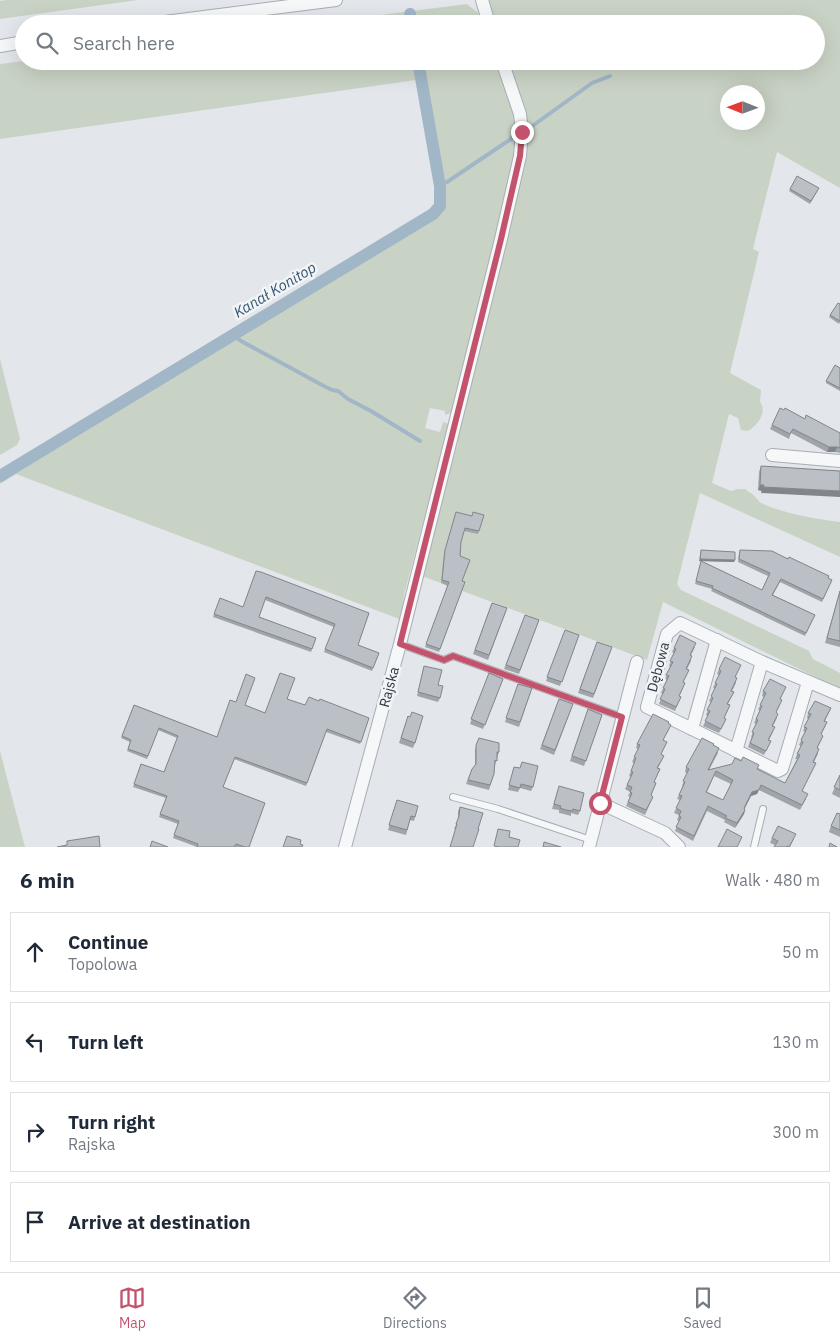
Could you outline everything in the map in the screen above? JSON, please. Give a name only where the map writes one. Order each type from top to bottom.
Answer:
[{"type":"street","points":[[219,15],[336,0]]},
{"type":"street","points":[[482,0],[486,15]]},
{"type":"street","points":[[0,46],[15,44]]},
{"type":"street","name":"Rajska","points":[[345,847],[400,644],[520,156],[522,132],[520,114],[505,70]]},
{"type":"street","points":[[772,455],[840,461]]},
{"type":"street","name":"Dębowa","points":[[808,682],[782,769],[778,771],[647,707],[667,634],[680,623],[762,662],[840,695]]},
{"type":"street","points":[[692,729],[717,640]]},
{"type":"street","points":[[590,844],[637,662]]},
{"type":"street","points":[[736,751],[762,662]]},
{"type":"street","points":[[600,803],[665,833],[679,847]]},
{"type":"lane","points":[[400,644],[444,660],[453,656],[622,717]]},
{"type":"lane","points":[[453,797],[498,809],[590,844]]},
{"type":"lane","points":[[754,847],[762,809]]},
{"type":"green space","points":[[138,0],[29,15],[15,15],[15,17],[0,19],[0,1]]},
{"type":"green space","points":[[488,0],[840,0],[840,188],[777,152],[753,249],[759,252],[730,373],[761,390],[760,402],[763,410],[758,422],[748,431],[741,430],[738,418],[729,414],[712,483],[731,491],[746,489],[761,503],[781,511],[840,522],[840,557],[700,493],[677,584],[681,590],[809,651],[813,659],[840,673],[840,689],[663,602],[647,660],[422,576],[457,445],[462,415],[527,154],[529,123],[526,121],[511,70],[825,70],[825,15],[492,15]]},
{"type":"green space","points":[[467,4],[479,15],[381,15]]},
{"type":"green space","points":[[15,62],[15,70],[500,70],[513,114],[517,148],[451,413],[445,415],[445,411],[430,408],[425,428],[440,432],[443,422],[449,424],[404,595],[402,620],[16,474],[0,484],[0,480],[435,216],[443,208],[444,200],[423,79],[0,139],[0,64]]},
{"type":"green space","points":[[0,359],[20,439],[17,445],[0,455]]},
{"type":"green space","points":[[0,751],[25,847],[0,847]]},
{"type":"building","points":[[797,176],[819,188],[811,201],[790,189]]},
{"type":"building","points":[[838,303],[840,304],[840,321],[830,315]]},
{"type":"building","points":[[835,365],[840,368],[840,388],[826,381]]},
{"type":"building","points":[[780,408],[784,410],[785,408],[805,419],[806,415],[840,433],[840,448],[829,447],[793,429],[790,434],[772,425]]},
{"type":"building","points":[[761,466],[840,471],[840,491],[763,487],[764,485],[760,485]]},
{"type":"building","points":[[456,512],[472,516],[473,512],[484,515],[479,531],[465,528],[460,556],[470,560],[462,581],[465,582],[440,649],[426,644],[449,582],[442,580],[445,550]]},
{"type":"building","points":[[701,550],[735,552],[735,560],[700,559]]},
{"type":"building","points":[[740,550],[772,551],[829,576],[828,578],[832,580],[823,599],[781,579],[772,595],[815,615],[806,633],[712,588],[713,586],[696,581],[701,561],[762,590],[770,573],[739,559]]},
{"type":"building","points":[[256,571],[369,613],[358,645],[379,653],[373,668],[325,649],[335,624],[266,597],[259,617],[316,638],[312,649],[214,614],[220,598],[243,607]]},
{"type":"building","points":[[840,591],[840,641],[827,638]]},
{"type":"building","points":[[492,603],[507,608],[489,655],[475,650]]},
{"type":"building","points":[[525,615],[539,620],[520,670],[506,665]]},
{"type":"building","points":[[565,630],[579,635],[562,682],[547,677]]},
{"type":"building","points":[[680,635],[696,643],[690,655],[692,656],[686,669],[689,670],[683,682],[685,683],[676,707],[660,699],[669,676],[666,675],[673,662],[670,661],[676,649],[674,648]]},
{"type":"building","points":[[597,642],[612,647],[594,694],[580,689]]},
{"type":"building","points":[[725,657],[741,665],[735,677],[737,678],[731,691],[734,692],[727,704],[730,705],[721,729],[705,721],[710,711],[707,710],[713,698],[711,696],[717,684],[715,683],[721,671],[719,669]]},
{"type":"building","points":[[424,666],[442,670],[438,685],[443,686],[440,698],[418,692]]},
{"type":"building","points":[[280,673],[295,678],[287,699],[305,705],[309,697],[319,701],[320,699],[369,718],[361,742],[327,729],[307,783],[235,757],[223,787],[265,803],[249,847],[236,844],[234,847],[197,847],[198,844],[174,835],[179,821],[160,814],[167,796],[134,784],[141,764],[164,772],[178,736],[159,728],[148,756],[128,749],[131,740],[122,736],[134,705],[217,737],[230,700],[236,702],[246,674],[255,678],[245,705],[265,713]]},
{"type":"building","points":[[489,673],[503,679],[485,725],[471,719]]},
{"type":"building","points":[[770,679],[786,687],[780,699],[782,700],[776,712],[778,714],[772,726],[775,727],[768,740],[771,741],[766,751],[750,743],[754,733],[752,732],[758,720],[756,719],[762,706],[760,705],[766,693],[763,691]]},
{"type":"building","points":[[518,684],[532,688],[520,722],[506,718]]},
{"type":"building","points":[[559,699],[573,704],[555,750],[542,745]]},
{"type":"building","points":[[815,701],[831,708],[824,721],[827,722],[821,734],[823,736],[813,762],[816,763],[802,791],[808,794],[802,805],[761,785],[759,790],[752,792],[744,808],[745,810],[737,823],[725,818],[727,816],[708,806],[694,836],[676,827],[681,817],[679,816],[681,811],[676,808],[682,796],[679,795],[685,782],[683,781],[689,769],[686,767],[702,738],[719,748],[708,770],[732,764],[735,758],[741,761],[743,757],[759,765],[757,769],[785,783],[800,755],[797,754],[807,728],[804,727],[811,714],[808,713]],"holes":[[[716,771],[733,780],[723,800],[706,792]]]},
{"type":"building","points":[[588,709],[602,715],[586,761],[572,756]]},
{"type":"building","points":[[412,712],[423,716],[415,743],[401,738],[408,716],[410,717]]},
{"type":"building","points":[[653,714],[669,722],[671,725],[663,740],[667,742],[661,754],[664,756],[657,768],[660,769],[654,782],[656,783],[651,795],[653,797],[646,810],[628,802],[632,793],[630,792],[632,787],[627,785],[633,772],[631,771],[636,758],[634,757],[640,745],[637,744]]},
{"type":"building","points":[[479,738],[499,743],[499,752],[497,752],[497,761],[495,760],[494,774],[490,785],[468,780],[476,764],[476,745]]},
{"type":"building","points":[[522,762],[538,766],[533,787],[521,784],[520,788],[509,785],[514,767],[520,768]]},
{"type":"building","points":[[840,775],[840,790],[834,787]]},
{"type":"building","points":[[559,786],[584,793],[580,811],[566,810],[554,804]]},
{"type":"building","points":[[397,800],[418,806],[415,817],[411,816],[407,830],[389,825]]},
{"type":"building","points":[[460,807],[483,813],[473,847],[450,847]]},
{"type":"building","points":[[837,813],[840,814],[840,830],[831,826]]},
{"type":"building","points":[[778,826],[796,834],[789,847],[774,847],[778,841],[772,838]]},
{"type":"building","points":[[498,829],[510,831],[509,837],[520,840],[518,847],[494,846]]},
{"type":"building","points":[[727,829],[742,837],[737,847],[718,847]]},
{"type":"building","points":[[99,836],[100,847],[57,847],[67,845],[67,841]]},
{"type":"building","points":[[287,836],[301,840],[300,844],[303,845],[302,847],[283,847]]},
{"type":"building","points":[[152,841],[168,847],[150,847]]},
{"type":"building","points":[[544,842],[561,847],[543,847]]},
{"type":"building","points":[[830,843],[837,847],[829,847]]},
{"type":"waterway","name":"Kanał Konitop","points":[[0,476],[433,214],[440,206],[440,186],[420,70]]},
{"type":"waterway","points":[[531,127],[592,83],[610,76]]},
{"type":"waterway","points":[[447,182],[511,139],[514,133]]},
{"type":"waterway","points":[[232,334],[241,341],[322,385],[338,391],[348,399],[420,441]]},
{"type":"route","points":[[522,132],[520,156],[501,239],[400,644],[444,660],[453,656],[622,717],[600,803]]}]
